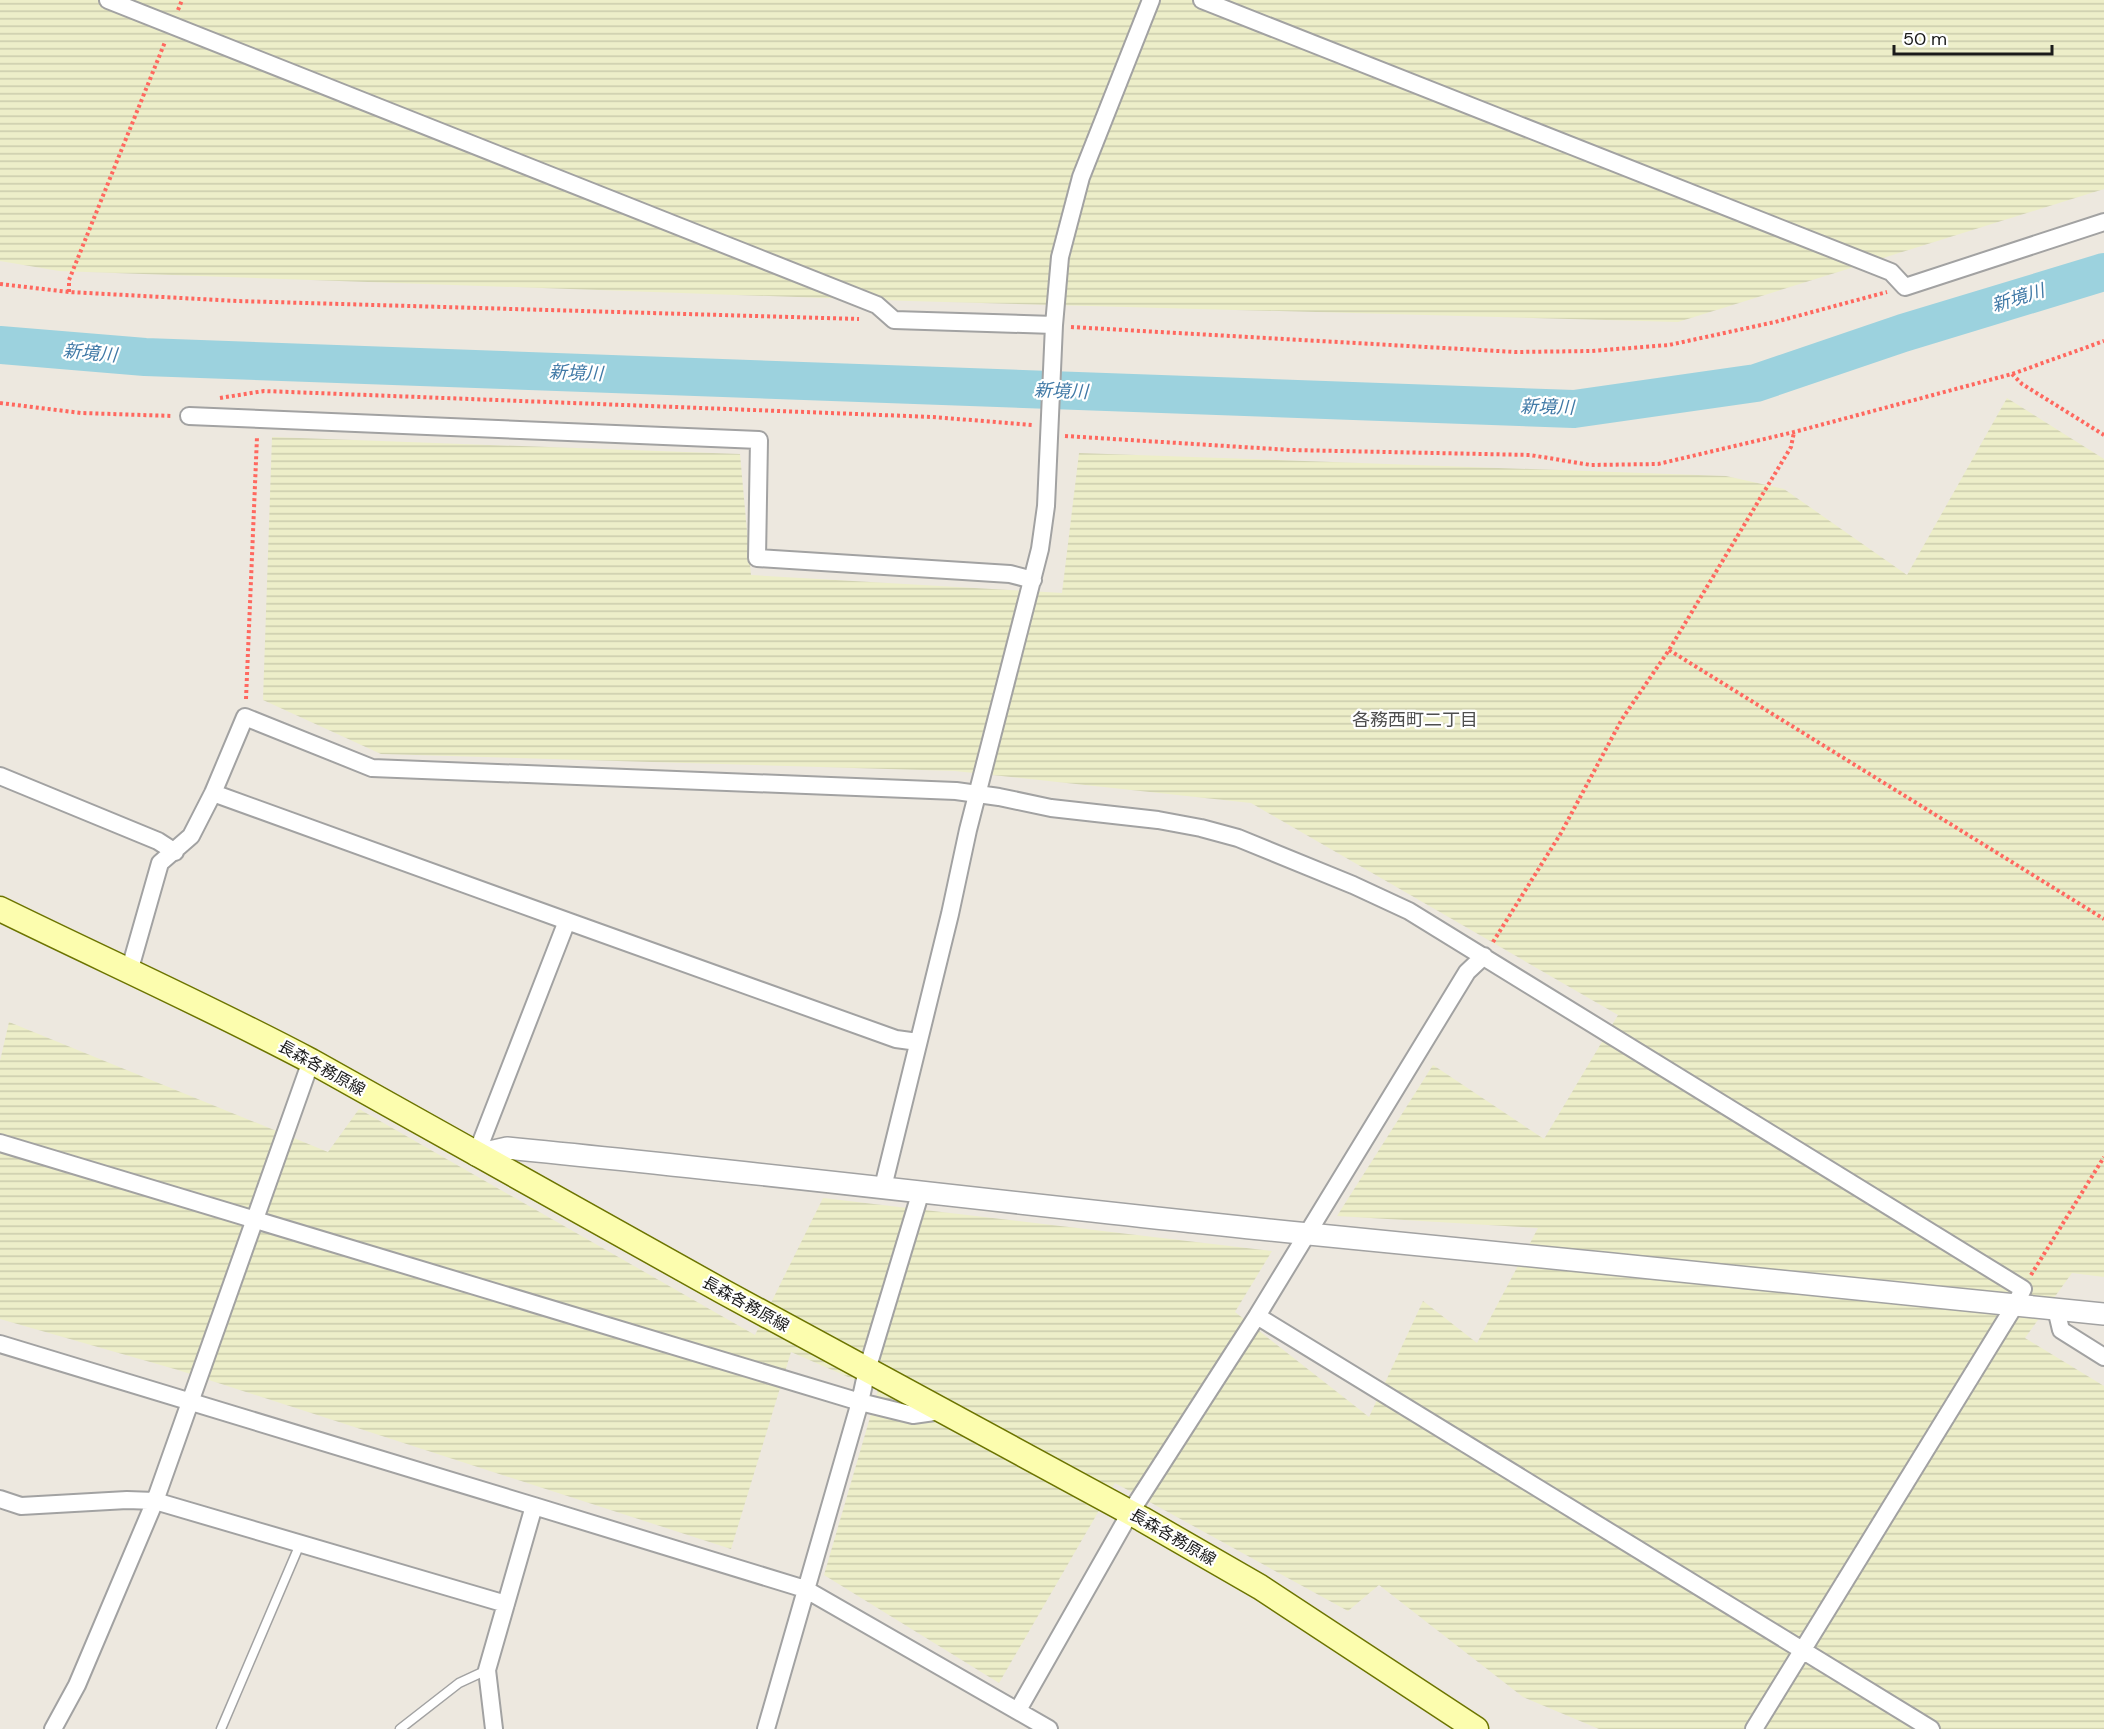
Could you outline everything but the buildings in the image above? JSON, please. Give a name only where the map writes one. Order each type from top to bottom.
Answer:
[{"type":"main road","name":"長森各務原線","points":[[0,909],[248,1028],[311,1061],[476,1155],[1130,1513],[1260,1587],[1476,1729]]},
{"type":"street","points":[[108,0],[877,305],[894,320],[1054,325]]},
{"type":"street","points":[[883,1187],[977,795],[1040,549],[1046,506],[1054,325],[1060,257],[1081,177],[1151,0]]},
{"type":"street","points":[[1202,0],[1891,272],[1905,287],[2104,222]]},
{"type":"street","points":[[189,416],[759,440],[757,558],[1010,574],[1033,580]]},
{"type":"street","points":[[129,972],[160,863],[191,836],[213,793],[245,717],[372,768],[956,791],[1051,808],[1158,820],[1238,838],[1353,885],[1409,911],[1484,956],[2019,1297]]},
{"type":"street","points":[[0,776],[158,841],[175,852]]},
{"type":"street","points":[[213,793],[896,1039],[918,1042]]},
{"type":"street","points":[[476,1155],[567,921]]},
{"type":"street","points":[[1018,1710],[1130,1513],[1257,1316],[1467,972],[1484,956]]},
{"type":"street","points":[[53,1729],[77,1685],[155,1501],[311,1061]]},
{"type":"street","points":[[0,1143],[860,1402],[913,1415],[941,1411]]},
{"type":"street","points":[[476,1155],[507,1148],[717,1168],[1307,1234],[1600,1262],[2019,1297],[2056,1309],[2104,1314]]},
{"type":"street","points":[[766,1729],[860,1402],[867,1370],[921,1191]]},
{"type":"street","points":[[1754,1729],[2019,1297]]},
{"type":"street","points":[[2056,1309],[2061,1330],[2104,1357]]},
{"type":"street","points":[[1257,1316],[1931,1729]]},
{"type":"street","points":[[0,1344],[805,1590],[1049,1729]]},
{"type":"street","points":[[0,1499],[21,1506],[127,1500],[155,1501],[506,1604]]},
{"type":"street","points":[[494,1729],[487,1670],[534,1506]]},
{"type":"lane","points":[[221,1729],[300,1544]]},
{"type":"lane","points":[[400,1729],[459,1683],[487,1670]]},
{"type":"path","points":[[69,292],[69,280],[172,26]]},
{"type":"path","points":[[0,284],[69,292],[237,301],[894,320]]},
{"type":"path","points":[[1054,325],[1515,352],[1591,351],[1669,345],[1775,322],[1905,287]]},
{"type":"path","points":[[0,403],[81,413],[189,416],[223,397],[264,391],[933,417],[1036,425],[1050,435],[1291,450],[1530,455],[1591,465],[1658,464],[1794,432],[2012,374],[2104,341]]},
{"type":"path","points":[[2012,374],[2022,384],[2104,435]]},
{"type":"path","points":[[245,717],[258,418]]},
{"type":"path","points":[[1484,956],[1561,833],[1622,719],[1668,650],[1791,447],[1794,432]]},
{"type":"path","points":[[1668,650],[2104,919]]},
{"type":"path","points":[[2019,1297],[2104,1157]]},
{"type":"green space","points":[[0,0],[2104,0],[2104,189],[1678,322],[909,301],[59,271],[0,261]]},
{"type":"green space","points":[[2007,398],[2104,459],[2104,1277],[2072,1273],[2025,1338],[2104,1386],[2104,1729],[1599,1729],[1523,1697],[1379,1585],[1348,1611],[1115,1483],[999,1683],[824,1575],[878,1390],[791,1352],[731,1549],[178,1370],[0,1319],[0,1061],[9,1022],[328,1152],[359,1109],[755,1335],[823,1198],[1272,1251],[1235,1312],[1369,1417],[1423,1301],[1477,1343],[1538,1228],[1337,1216],[1433,1065],[1544,1139],[1618,1015],[1251,803],[955,771],[381,754],[263,700],[272,437],[740,454],[751,575],[1062,593],[1079,453],[1726,476],[1784,489],[1907,575]]},
{"type":"waterway","name":"新境川","points":[[0,345],[145,357],[1574,409],[1756,383],[1903,333],[2104,272]]},
{"type":"district","name":"各務西町二丁目","points":[[1415,720]]}]
